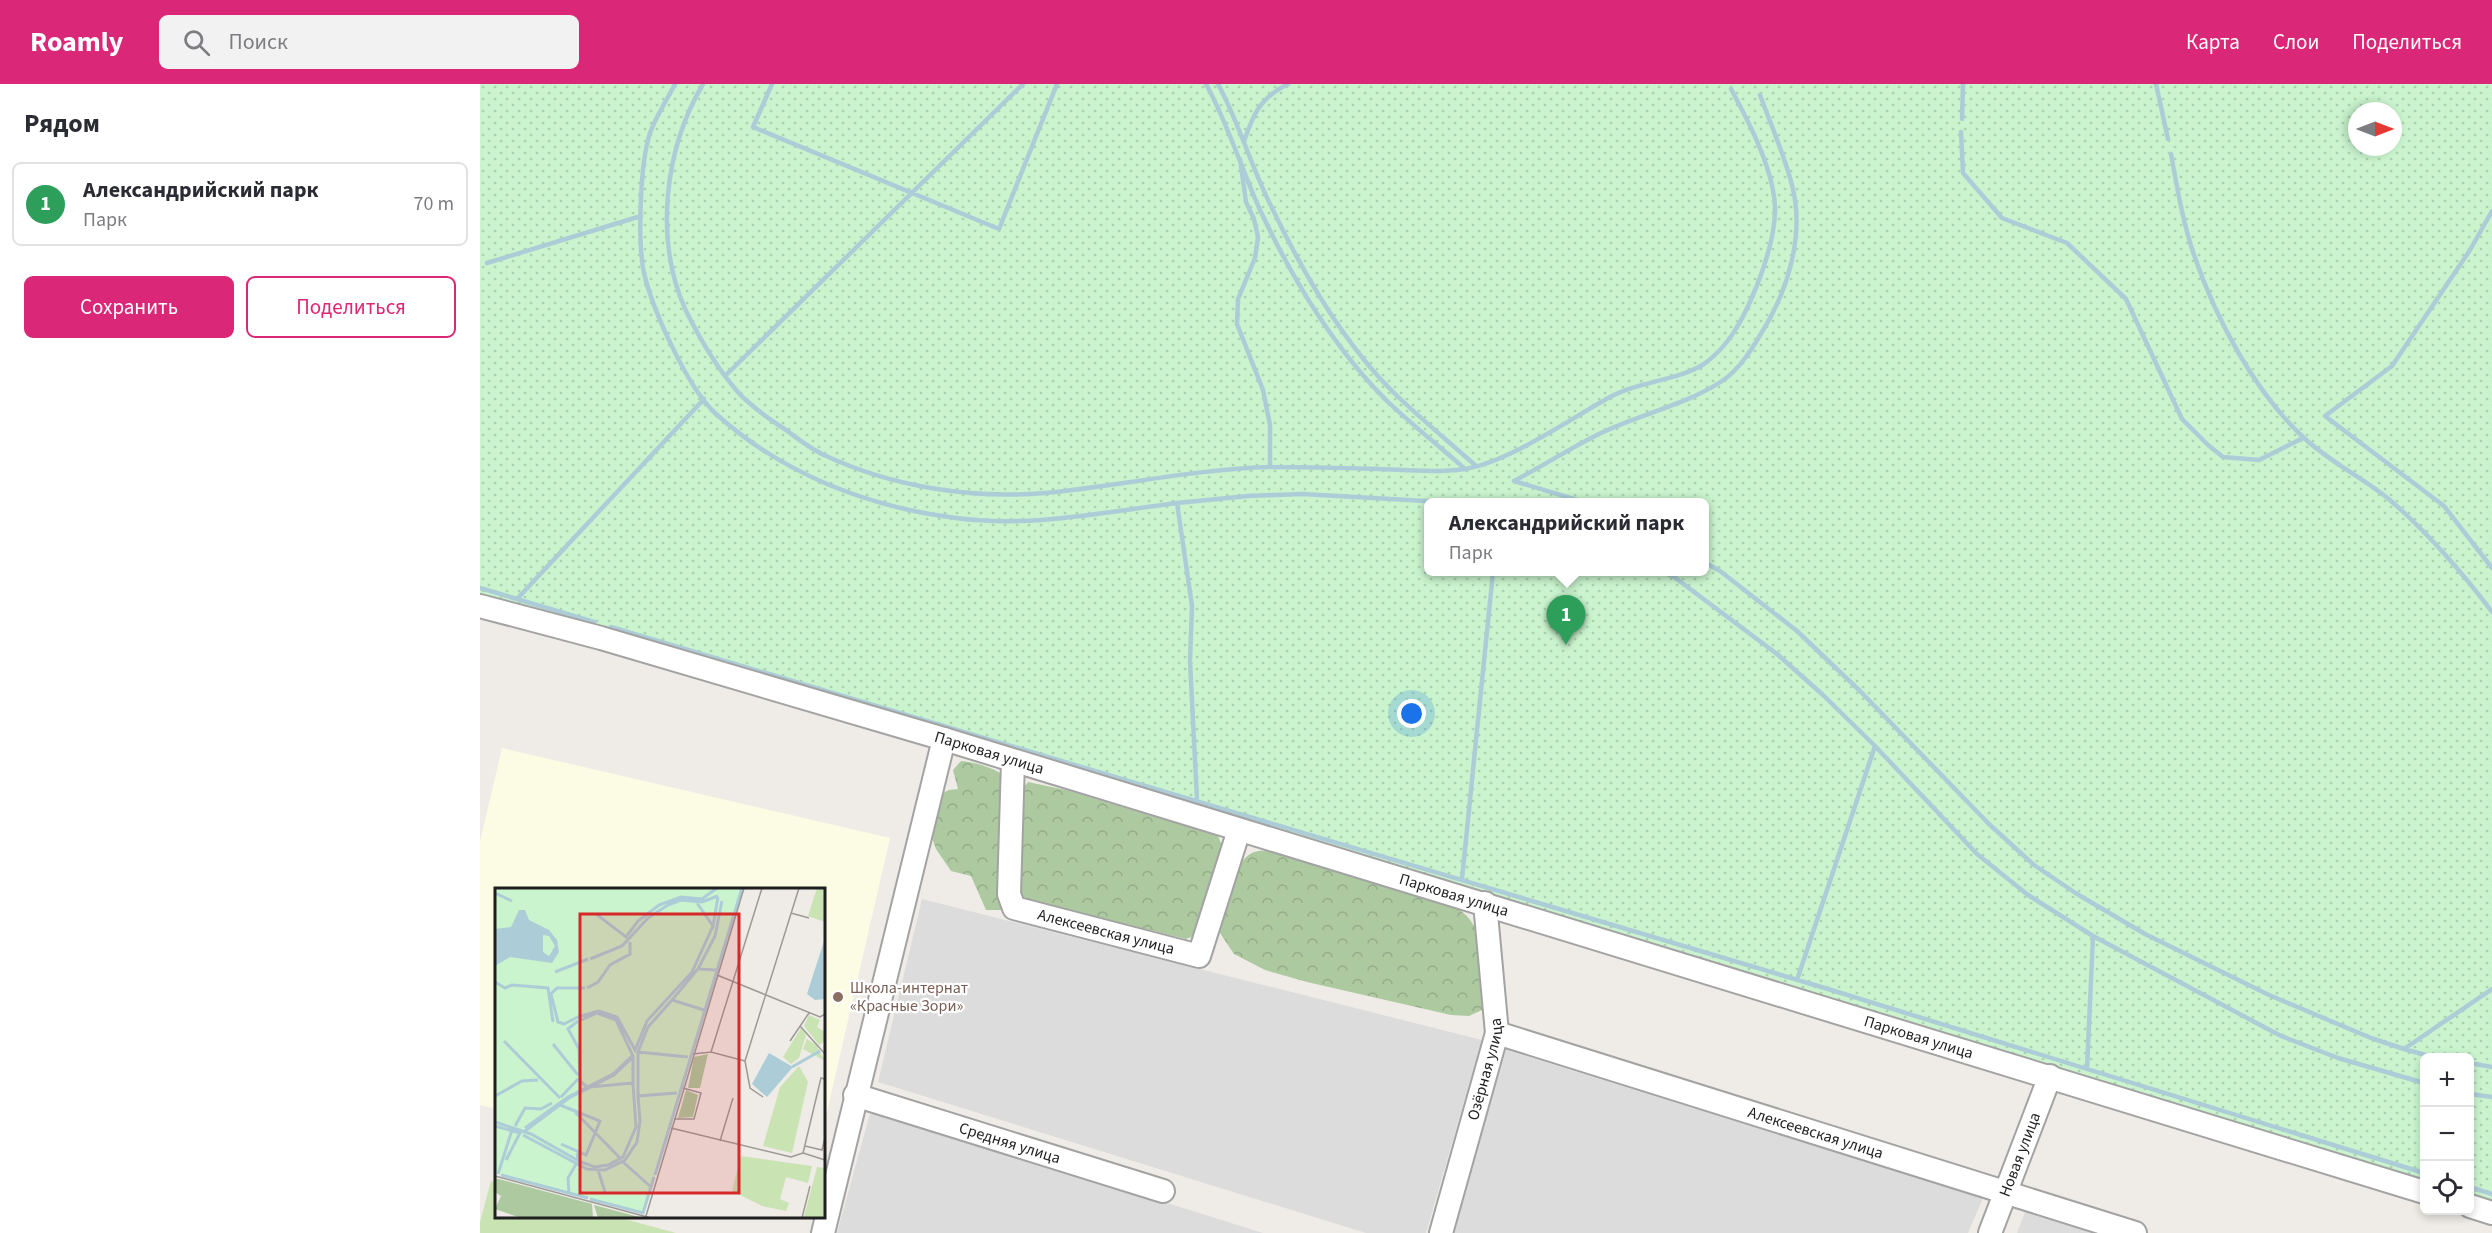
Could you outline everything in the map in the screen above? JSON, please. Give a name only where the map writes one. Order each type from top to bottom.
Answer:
[{"type":"street","name":"Парковая улица","points":[[480,606],[601,638],[944,739],[2420,1191]]},
{"type":"street","points":[[823,1233],[944,739]]},
{"type":"street","name":"Алексеевская улица","points":[[1013,760],[1009,894],[1014,908],[1199,956],[1239,830]]},
{"type":"street","name":"Озёрная улица","points":[[1441,1233],[1497,1033],[1485,903]]},
{"type":"street","name":"Алексеевская улица","points":[[1497,1033],[2135,1233]]},
{"type":"street","name":"Новая улица","points":[[1990,1233],[2050,1076]]},
{"type":"street","name":"Средняя улица","points":[[855,1095],[1163,1191]]},
{"type":"street","points":[[2474,1208],[2492,1213]]},
{"type":"shaded area","name":"Школа-интернат «Красные Зори»","points":[[502,748],[890,838],[825,1121],[825,888],[495,888],[495,1109],[480,1105],[480,842]]},
{"type":"shaded area","points":[[922,899],[1482,1040],[1426,1233],[1366,1233],[878,1082]]},
{"type":"shaded area","points":[[1506,1050],[1983,1198],[1968,1233],[1453,1233]]},
{"type":"shaded area","points":[[871,1110],[1263,1233],[837,1233]]},
{"type":"shaded area","points":[[2027,1207],[2110,1233],[2017,1233]]},
{"type":"green space","points":[[480,84],[2492,84],[2492,1203],[2474,1196],[2474,1053],[2420,1053],[2420,1180],[1655,943],[480,598]]},
{"type":"green space","points":[[961,761],[985,766],[1006,777],[1006,906],[1001,910],[986,910],[971,876],[951,871],[936,849],[928,826],[936,796],[958,789],[953,770]]},
{"type":"green space","points":[[1028,782],[1066,790],[1152,816],[1198,825],[1218,836],[1223,848],[1196,935],[1186,939],[1092,916],[1030,904],[1021,895],[1019,855],[1021,791]]},
{"type":"green space","points":[[1256,851],[1273,851],[1392,886],[1461,911],[1477,931],[1484,957],[1485,985],[1482,1010],[1469,1016],[1451,1015],[1307,982],[1265,970],[1234,954],[1220,933],[1226,900],[1234,876],[1246,857]]},
{"type":"green space","points":[[491,1181],[495,1183],[495,1218],[621,1218],[676,1233],[480,1233],[480,1222]]},
{"type":"waterway","points":[[675,84],[655,120],[647,146],[641,200],[641,254],[647,284],[661,323],[693,385],[704,401],[741,435],[797,470],[859,496],[923,513],[984,521],[1039,520],[1177,503],[1192,606],[1190,661],[1197,800]]},
{"type":"waterway","points":[[703,84],[679,137],[672,166],[667,226],[676,284],[697,332],[729,382],[742,397],[766,417],[805,444],[850,466],[904,483],[989,494],[1045,493],[1185,474],[1270,467]]},
{"type":"waterway","points":[[772,84],[753,127],[999,229],[1057,84]]},
{"type":"waterway","points":[[725,376],[1023,84]]},
{"type":"waterway","points":[[1206,84],[1260,210],[1285,260],[1331,334],[1386,400],[1465,469]]},
{"type":"waterway","points":[[1218,84],[1283,231],[1340,329],[1394,393],[1476,466]]},
{"type":"waterway","points":[[1244,141],[1259,107],[1278,89],[1288,84]]},
{"type":"waterway","points":[[1962,119],[1963,84]]},
{"type":"waterway","points":[[2156,84],[2168,139]]},
{"type":"waterway","points":[[1240,159],[1246,202],[1254,219],[1258,237],[1255,258],[1238,299],[1237,324],[1263,390],[1270,425],[1270,467],[1432,471],[1465,469],[1482,465],[1520,449],[1621,392],[1693,370],[1713,357],[1733,333],[1749,305],[1765,265],[1773,233],[1775,212],[1771,181],[1766,165],[1753,132],[1731,89]]},
{"type":"waterway","points":[[1571,498],[1514,481],[1601,433],[1693,397],[1722,381],[1734,371],[1749,352],[1771,316],[1792,262],[1796,204],[1785,162],[1760,95]]},
{"type":"waterway","points":[[1961,132],[1963,173],[2002,218],[2067,243],[2126,299],[2182,419],[2208,445],[2223,457],[2259,460],[2303,438]]},
{"type":"waterway","points":[[2171,154],[2183,218],[2203,279],[2238,353],[2268,398],[2285,419],[2313,446],[2381,493],[2419,527],[2457,568],[2492,612]]},
{"type":"waterway","points":[[2492,211],[2470,250],[2392,366],[2325,416],[2444,506],[2492,568]]},
{"type":"waterway","points":[[487,263],[641,216]]},
{"type":"waterway","points":[[517,599],[704,399]]},
{"type":"waterway","points":[[1177,503],[1248,496],[1302,494],[1424,501]]},
{"type":"waterway","points":[[1709,565],[1797,631],[1860,691],[1989,824],[2034,865],[2077,894],[2145,934],[2269,995],[2371,1038],[2404,1049]]},
{"type":"waterway","points":[[1462,879],[1493,576]]},
{"type":"waterway","points":[[1672,576],[1777,654],[1875,746]]},
{"type":"waterway","points":[[480,588],[594,622]]},
{"type":"waterway","points":[[611,627],[1828,989],[2420,1172]]},
{"type":"waterway","points":[[1797,980],[1875,746],[1977,854],[2028,895],[2093,936]]},
{"type":"waterway","points":[[2087,1069],[2093,936],[2281,1036],[2338,1058],[2420,1082]]},
{"type":"waterway","points":[[2420,1054],[2404,1049],[2492,989]]},
{"type":"waterway","points":[[2474,1064],[2492,1067]]},
{"type":"waterway","points":[[2474,1095],[2492,1097]]},
{"type":"waterway","points":[[2474,1188],[2492,1194]]},
{"type":"place","name":"Александрийский парк","points":[[1566,645]]},
{"type":"place","name":"Школа-интернат «Красные Зори»","points":[[838,997]]}]
